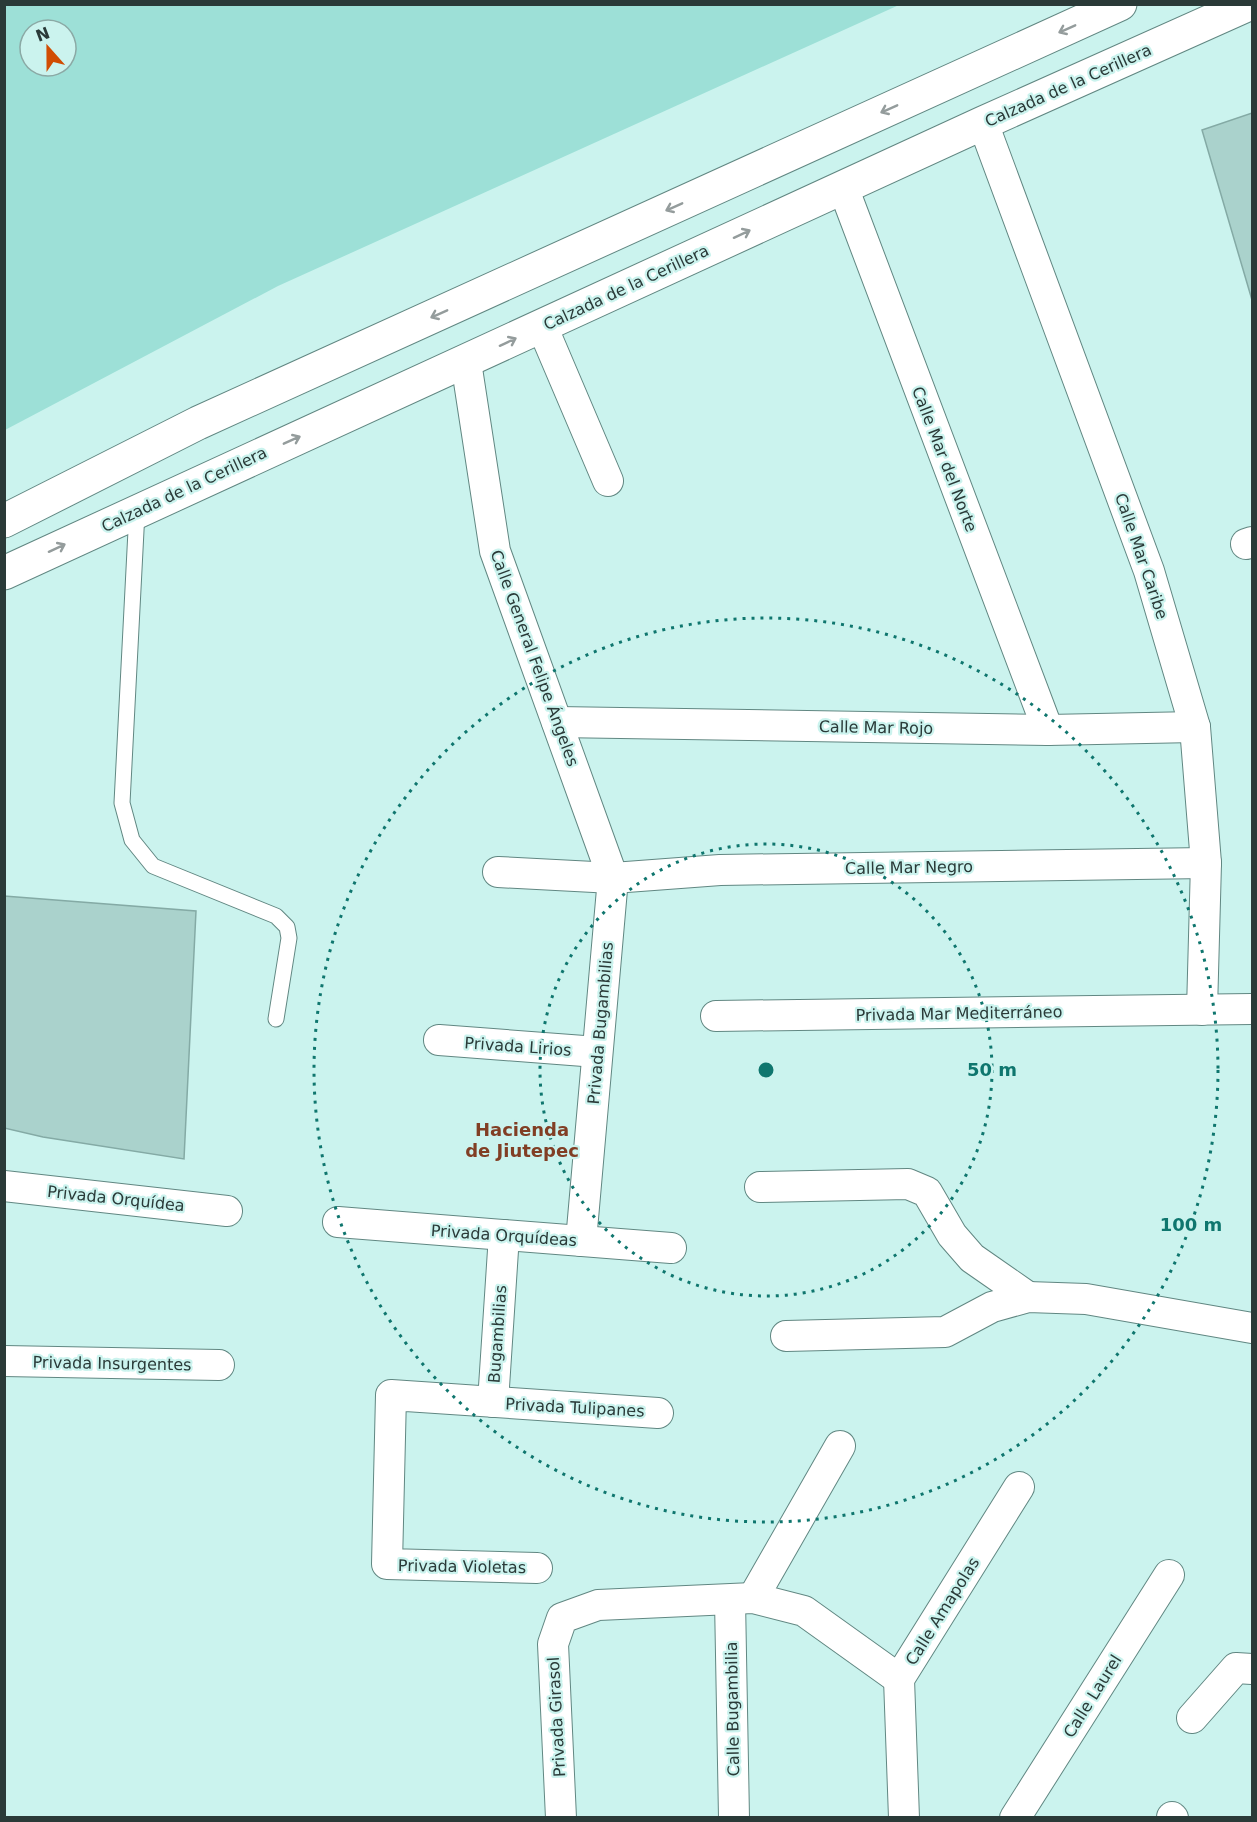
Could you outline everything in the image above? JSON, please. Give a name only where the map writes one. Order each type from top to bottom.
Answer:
[{"type":"street","points":[[4,520],[198,423],[1120,4]]},
{"type":"street","name":"Calzada de la Cerillera","points":[[4,573],[983,123],[1249,4]]},
{"type":"street","name":"Calle Mar Caribe","points":[[983,123],[1149,571],[1195,727],[1206,863],[1202,1010]]},
{"type":"street","name":"Calle Mar del Norte","points":[[843,187],[1048,730]]},
{"type":"street","points":[[542,326],[608,481]]},
{"type":"street","name":"Calle General Felipe Ángeles","points":[[466,362],[495,551],[613,878]]},
{"type":"street","name":"Calle Mar Rojo","points":[[557,722],[1048,730],[1195,727]]},
{"type":"street","name":"Calle Mar Negro","points":[[498,872],[613,878],[732,870],[1206,863]]},
{"type":"street","name":"Privada Bugambilias","points":[[581,1241],[613,878]]},
{"type":"street","name":"Privada Mar Mediterráneo","points":[[716,1016],[1252,1009]]},
{"type":"street","name":"Privada Lirios","points":[[439,1040],[597,1052]]},
{"type":"street","points":[[760,1187],[908,1184],[927,1192],[952,1235],[972,1258],[1028,1297]]},
{"type":"street","name":"Privada Orquídea","points":[[4,1186],[227,1211]]},
{"type":"street","name":"Privada Orquídeas","points":[[338,1222],[671,1248]]},
{"type":"street","name":"Bugambilias","points":[[387,1564],[391,1395],[493,1402],[504,1235]]},
{"type":"street","points":[[786,1336],[945,1332],[992,1307],[1028,1297],[1086,1299],[1252,1328]]},
{"type":"street","name":"Privada Insurgentes","points":[[4,1361],[219,1365]]},
{"type":"street","name":"Privada Tulipanes","points":[[493,1402],[658,1413]]},
{"type":"street","points":[[840,1446],[741,1599],[804,1611],[899,1678]]},
{"type":"street","name":"Calle Amapolas","points":[[904,1818],[899,1678],[1019,1487]]},
{"type":"street","name":"Privada Violetas","points":[[387,1564],[537,1568]]},
{"type":"street","name":"Calle Laurel","points":[[1015,1818],[1169,1575]]},
{"type":"street","name":"Privada Girasol","points":[[561,1818],[553,1644],[562,1618],[598,1605],[741,1599]]},
{"type":"street","name":"Calle Bugambilia","points":[[734,1818],[741,1599]]},
{"type":"street","points":[[1192,1718],[1236,1668],[1252,1669]]},
{"type":"lane","points":[[137,510],[122,802],[124,812],[132,840],[153,866],[276,916],[287,927],[289,938],[276,1019]]},
{"type":"green space","points":[[5,4],[899,4],[899,5],[278,286],[5,430]]},
{"type":"building","points":[[1252,113],[1252,300],[1202,130]]},
{"type":"building","points":[[4,896],[196,911],[184,1159],[43,1137],[4,1128]]},
{"type":"district","name":"Hacienda de Jiutepec","points":[[522,1140]]}]
